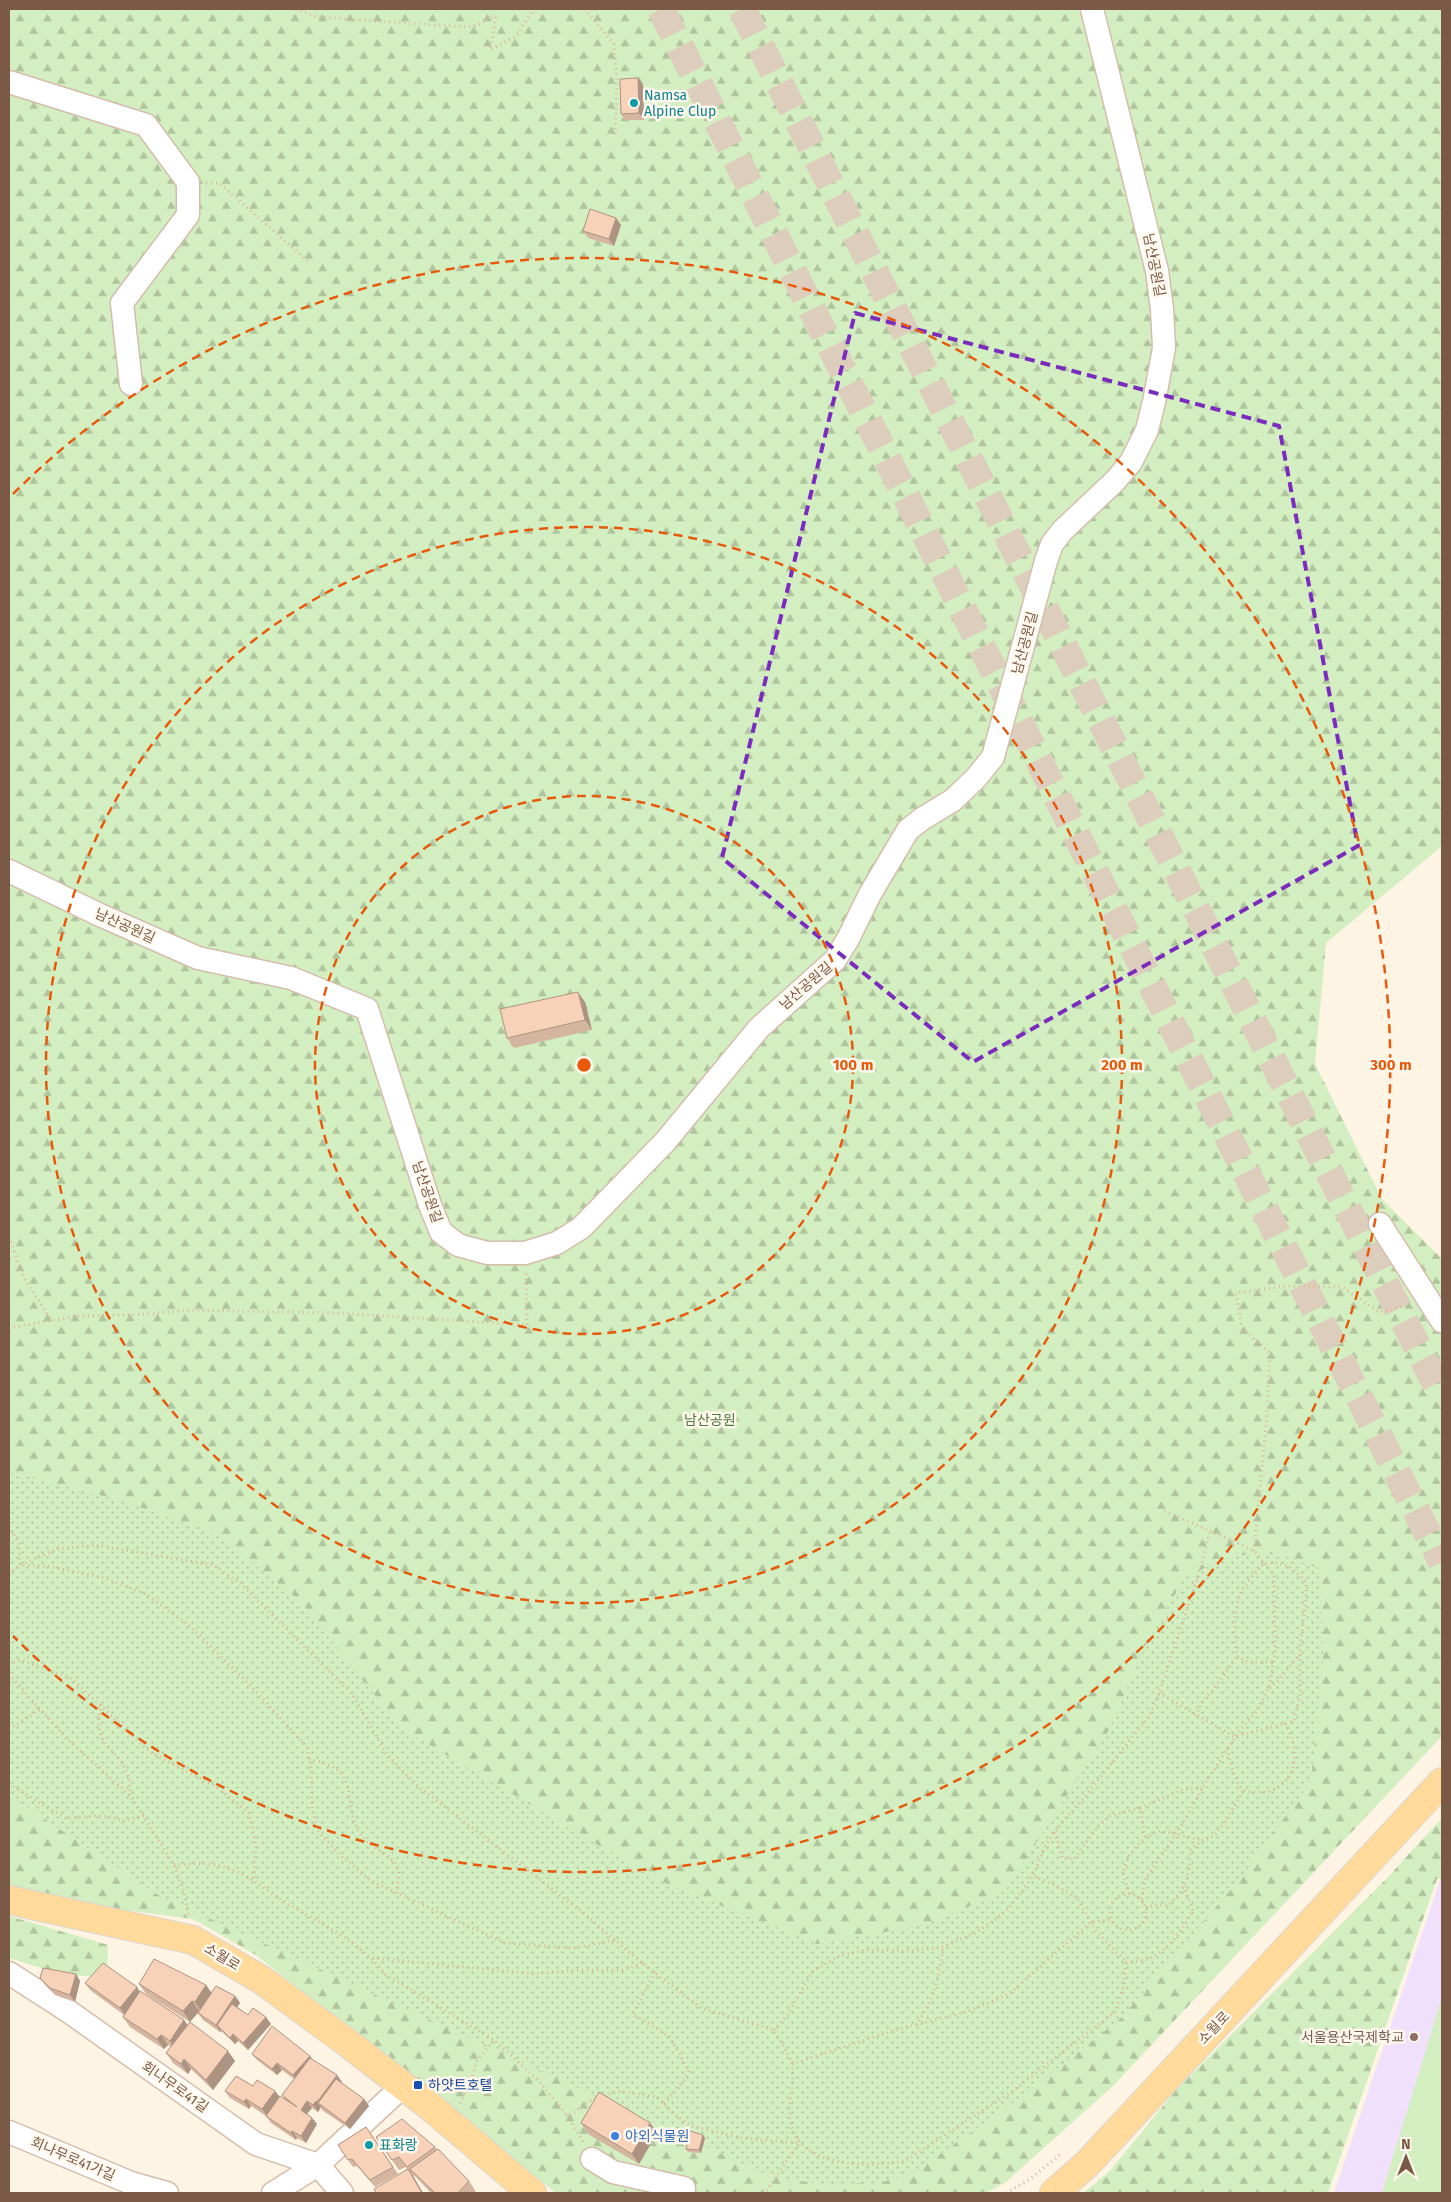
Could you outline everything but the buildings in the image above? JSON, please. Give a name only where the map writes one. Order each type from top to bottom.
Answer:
[{"type":"main road","name":"소월로","points":[[1054,2193],[1094,2157],[1442,1782]]},
{"type":"main road","name":"소월로","points":[[1370,1859],[1442,1798]]},
{"type":"main road","name":"소월로","points":[[9,1900],[193,1940],[262,1980],[403,2086],[532,2193]]},
{"type":"street","name":"남산공원길","points":[[9,871],[100,915],[198,958],[291,978],[367,1009],[384,1065],[441,1232],[458,1245],[486,1254],[525,1253],[557,1243],[581,1228],[664,1143],[758,1028],[835,960],[848,939],[870,894],[908,830],[953,800],[976,778],[993,756],[1052,544],[1062,531],[1131,462],[1147,430],[1164,348],[1162,309],[1157,271],[1092,9]]},
{"type":"street","points":[[9,82],[146,125],[188,182],[188,215],[122,302],[131,384]]},
{"type":"street","points":[[1380,1224],[1442,1321]]},
{"type":"street","name":"회나무로41길","points":[[9,1973],[68,2012],[256,2144],[318,2165]]},
{"type":"street","points":[[273,2193],[318,2165],[403,2086]]},
{"type":"street","name":"회나무로41가길","points":[[9,2132],[132,2183],[167,2193]]},
{"type":"street","points":[[592,2159],[614,2172],[684,2188],[684,2193]]},
{"type":"street","points":[[318,2165],[342,2193]]},
{"type":"path","points":[[296,9],[317,17],[469,28],[482,23],[491,16],[496,17],[490,50],[516,36],[534,9]]},
{"type":"path","points":[[585,9],[614,44],[617,81],[615,135]]},
{"type":"path","points":[[188,182],[219,183],[309,262]]},
{"type":"path","points":[[9,1237],[24,1278],[51,1320]]},
{"type":"path","points":[[9,1328],[51,1320],[103,1314],[151,1314],[185,1310],[275,1310],[527,1326],[525,1253]]},
{"type":"path","points":[[1254,1551],[1268,1416],[1270,1353],[1242,1328],[1236,1293],[1284,1286],[1342,1287],[1378,1312],[1428,1301]]},
{"type":"path","points":[[1141,1899],[1146,1878],[1176,1834],[1227,1749],[1256,1712],[1269,1688],[1273,1662],[1274,1576],[1254,1551],[1162,1510]]},
{"type":"path","points":[[9,1526],[19,1544],[20,1565]]},
{"type":"path","points":[[774,2030],[788,2014],[812,1970],[839,1956],[865,1950],[911,1950],[943,1947],[975,1933],[1006,1912],[1032,1876],[1045,1846],[1055,1832],[1150,1715],[1160,1693],[1200,1574],[1210,1530]]},
{"type":"path","points":[[9,1574],[20,1565],[57,1548],[95,1545],[213,1565],[241,1584],[352,1694],[386,1753],[415,1784],[581,1911],[701,2008],[774,2030],[792,2064],[790,2120],[798,2143]]},
{"type":"path","points":[[1160,1693],[1196,1716],[1235,1737],[1294,1721],[1300,1695],[1300,1654],[1306,1582],[1292,1568],[1278,1563],[1264,1563]]},
{"type":"path","points":[[1196,1716],[1201,1703],[1216,1686],[1237,1656],[1235,1618],[1240,1593],[1264,1563]]},
{"type":"path","points":[[20,1565],[47,1566],[105,1578],[146,1594],[189,1625],[252,1687],[307,1747],[312,1807],[317,1830],[340,1856],[371,1881],[505,1943],[574,1948],[615,1940]]},
{"type":"path","points":[[1269,1688],[1279,1680],[1300,1654]]},
{"type":"path","points":[[1237,1656],[1247,1662],[1273,1662]]},
{"type":"path","points":[[9,1664],[21,1660],[72,1679],[150,1752],[215,1786],[249,1813],[256,1846],[254,1879]]},
{"type":"path","points":[[9,1674],[66,1738],[131,1796],[174,1864],[184,1892],[193,1940]]},
{"type":"path","points":[[100,1704],[99,1732],[109,1750],[122,1762],[128,1776],[131,1796]]},
{"type":"path","points":[[9,1730],[41,1709]]},
{"type":"path","points":[[1227,1749],[1235,1775],[1244,1789],[1252,1792],[1272,1791],[1287,1782],[1294,1764],[1293,1742],[1285,1723]]},
{"type":"path","points":[[309,1759],[328,1764],[342,1775],[347,1787],[351,1814],[359,1833],[372,1848],[388,1856],[398,1869],[397,1893]]},
{"type":"path","points":[[9,1784],[65,1818],[96,1816],[113,1817],[122,1821],[144,1816]]},
{"type":"path","points":[[1055,1832],[1062,1858],[1074,1859],[1099,1825],[1110,1816],[1140,1808],[1181,1790],[1203,1788]]},
{"type":"path","points":[[1146,1908],[1154,1905],[1169,1904],[1184,1886],[1187,1882],[1190,1850],[1202,1840],[1214,1836],[1225,1822],[1244,1789]]},
{"type":"path","points":[[1140,1808],[1145,1837]]},
{"type":"path","points":[[1129,1894],[1123,1871],[1130,1854],[1145,1837],[1161,1831],[1202,1840]]},
{"type":"path","points":[[174,1864],[193,1862],[226,1867],[254,1879],[278,1897],[355,1945],[372,1958],[385,1974],[494,2040],[539,2081],[567,2115],[592,2159]]},
{"type":"path","points":[[1032,1876],[1055,1885],[1077,1898],[1096,1931],[1107,1945],[1126,1962]]},
{"type":"path","points":[[1126,1962],[1151,1958],[1184,1928],[1194,1911],[1184,1886]]},
{"type":"path","points":[[1129,1894],[1141,1899],[1146,1908],[1144,1921],[1134,1929],[1121,1929],[1112,1920],[1110,1908],[1113,1902],[1117,1897],[1129,1894]]},
{"type":"path","points":[[792,2064],[916,2025],[966,2012],[1009,1994],[1091,1922],[1112,1920]]},
{"type":"path","points":[[916,2025],[929,2007],[935,1989],[943,1947]]},
{"type":"path","points":[[372,1958],[536,1974],[575,1970],[623,1970],[643,1963]]},
{"type":"path","points":[[567,2115],[573,2113],[587,2102],[618,2091],[657,2097],[691,2126],[741,2138],[798,2143],[825,2159],[861,2164],[893,2163],[905,2160],[1011,2092],[1116,2011],[1124,1985],[1126,1962]]},
{"type":"path","points":[[655,1972],[633,2014],[669,2036],[689,2071],[683,2082],[664,2104]]},
{"type":"path","points":[[450,2124],[471,2082],[477,2061],[494,2040]]},
{"type":"path","points":[[765,2193],[798,2143]]},
{"type":"highlighted area","points":[[855,313],[1279,426],[1358,846],[973,1062],[722,858]]},
{"type":"shaded area","name":"서울용산국제학교","points":[[1440,1880],[1442,1881],[1442,2193],[1334,2193]]},
{"type":"green space","name":"남산공원","points":[[9,9],[1442,9],[1442,846],[1326,943],[1315,1064],[1382,1199],[1442,1259],[1442,1736],[1113,2086],[1006,2182],[986,2193],[556,2193],[256,1955],[193,1919],[108,1908],[9,1885]]},
{"type":"green space","points":[[9,1472],[120,1500],[218,1535],[299,1600],[401,1728],[655,1879],[817,1944],[924,1925],[1005,1891],[1109,1730],[1145,1646],[1185,1577],[1234,1555],[1279,1554],[1321,1569],[1323,1659],[1311,1781],[1240,1879],[1120,2019],[1024,2095],[916,2171],[880,2183],[825,2184],[774,2178],[158,1895],[9,1795]]},
{"type":"green space","points":[[1442,1818],[1442,1879],[1437,1879],[1328,2193],[1083,2193],[1109,2172],[1177,2089],[1387,1878]]},
{"type":"green space","points":[[9,1916],[108,1945],[106,1968],[100,1974],[89,1976],[75,1975],[60,1973],[9,1958]]},
{"type":"green space","points":[[1442,1997],[1442,2193],[1382,2193]]},
{"type":"tunnel","points":[[661,9],[1442,1562]]},
{"type":"tunnel","points":[[742,9],[1442,1396]]},
{"type":"place","name":"Namsa Alpine Clup","points":[[634,103]]},
{"type":"place","name":"서울용산국제학교","points":[[1414,2037]]},
{"type":"place","name":"하얏트호텔","points":[[418,2085]]},
{"type":"place","name":"야외식물원","points":[[615,2136]]},
{"type":"place","name":"표화랑","points":[[369,2145]]}]
